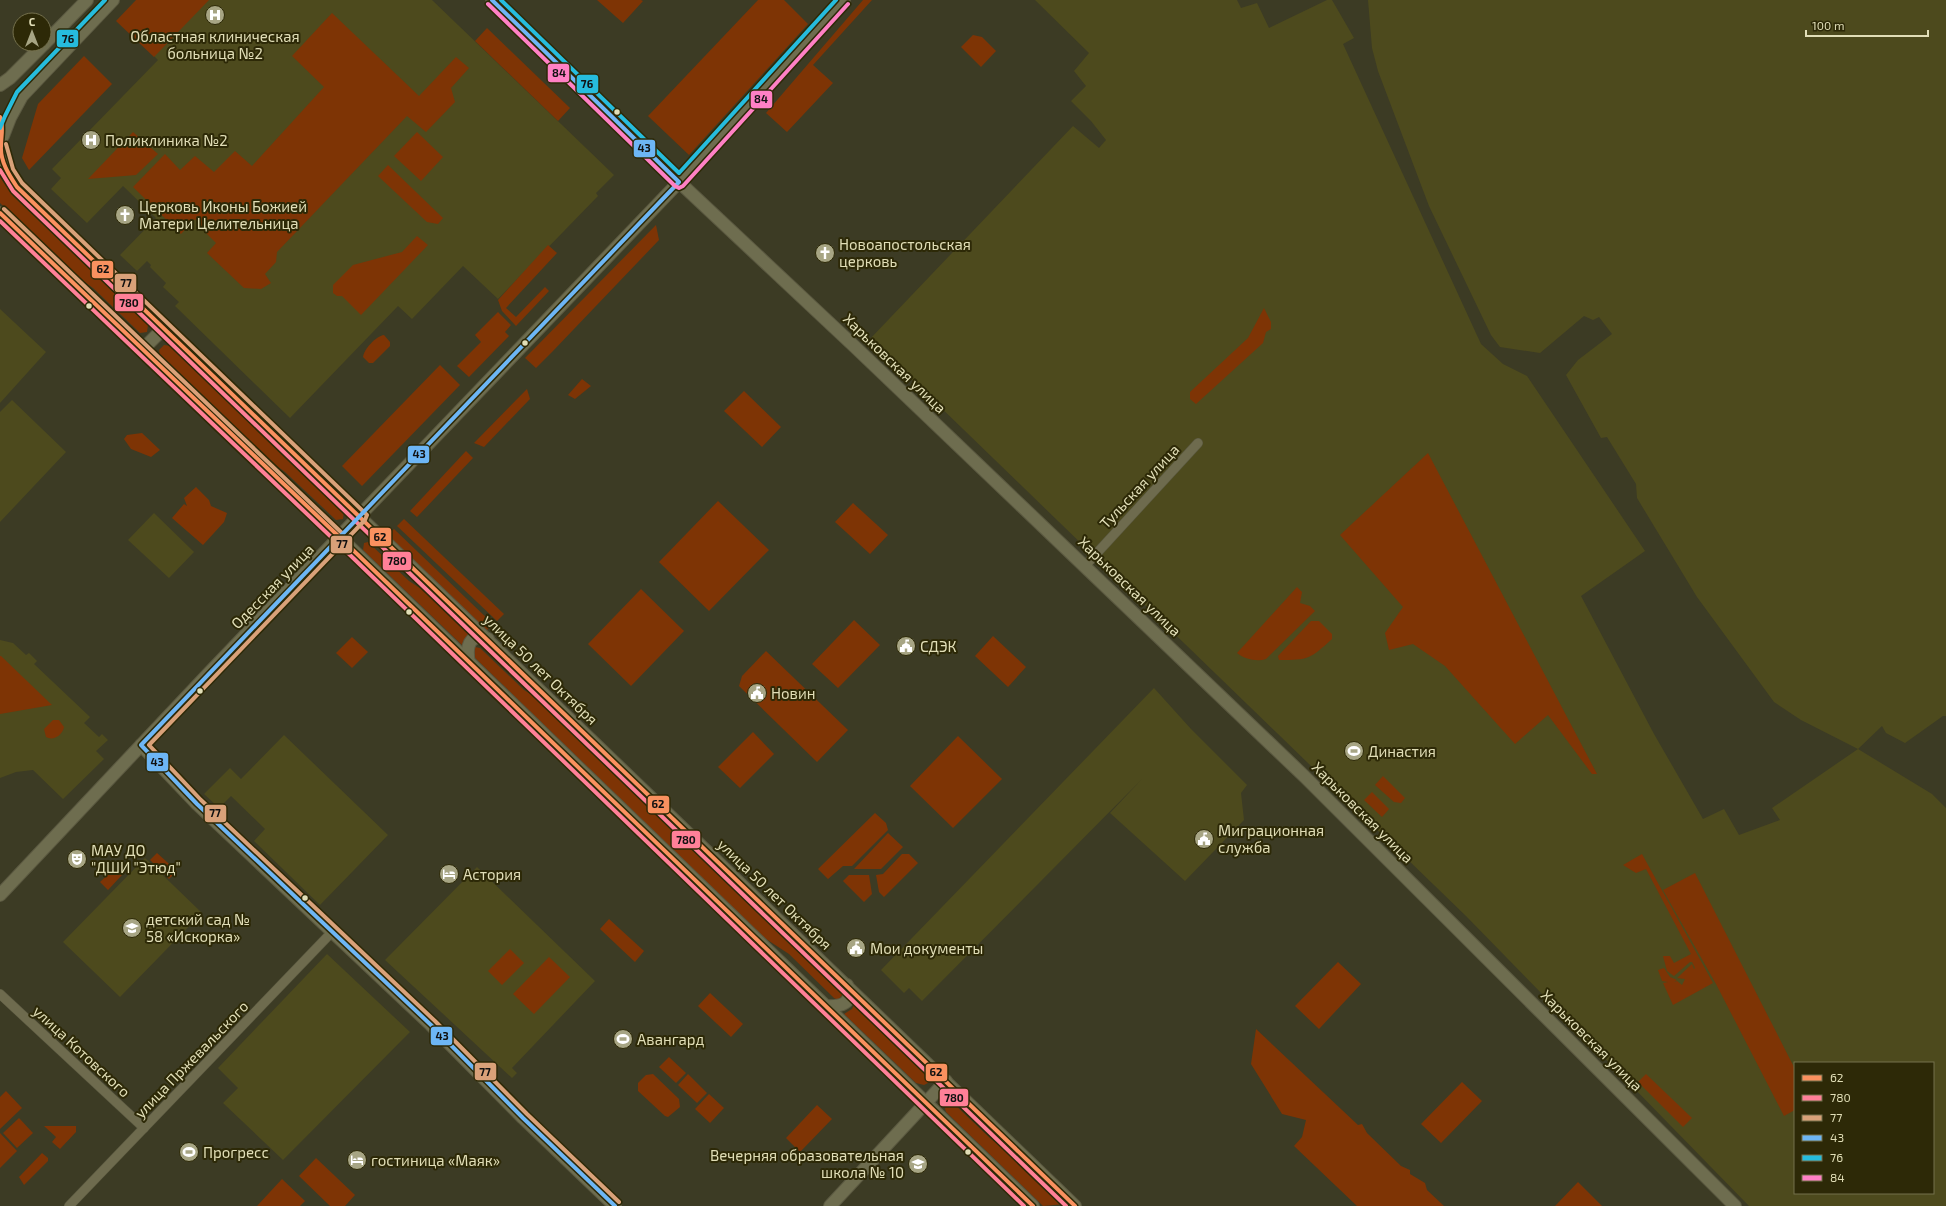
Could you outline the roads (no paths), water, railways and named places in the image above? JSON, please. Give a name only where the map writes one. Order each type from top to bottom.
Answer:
[{"type":"street","points":[[52,36],[87,0]]},
{"type":"street","points":[[1,143],[10,118],[22,96],[113,0]]},
{"type":"street","name":"Харьковская улица","points":[[492,0],[679,182],[854,346],[1313,785],[1735,1206]]},
{"type":"street","name":"Одесская улица","points":[[0,895],[141,745],[679,182],[844,0]]},
{"type":"street","points":[[0,85],[10,78],[36,52]]},
{"type":"street","name":"улица 50 лет Октября","points":[[0,117],[3,124],[1,143],[7,172],[17,187],[488,639],[628,776],[748,888],[1075,1206]]},
{"type":"street","points":[[0,214],[339,538],[1032,1206]]},
{"type":"street","points":[[142,350],[164,328]]},
{"type":"street","name":"Тульская улица","points":[[1085,566],[1198,443]]},
{"type":"street","points":[[469,664],[467,647],[470,641],[482,637],[488,639]]},
{"type":"street","points":[[141,745],[197,804],[431,1025],[523,1118],[615,1206]]},
{"type":"street","name":"улица Пржевальского","points":[[69,1206],[332,932]]},
{"type":"street","points":[[825,1006],[839,1006],[845,1003],[849,998],[847,985]]},
{"type":"street","name":"улица Котовского","points":[[0,994],[144,1128]]},
{"type":"street","points":[[830,1206],[946,1081]]},
{"type":"place","name":"Областная клиническая больница №2","points":[[215,15]]},
{"type":"place","name":"Поликлиника №2","points":[[91,140]]},
{"type":"place","name":"Церковь Иконы Божией Матери Целительница","points":[[125,215]]},
{"type":"place","name":"Новоапостольская церковь","points":[[825,253]]},
{"type":"place","name":"СДЭК","points":[[906,646]]},
{"type":"place","name":"Новин","points":[[757,693]]},
{"type":"place","name":"Династия","points":[[1354,751]]},
{"type":"place","name":"Миграционная служба","points":[[1204,839]]},
{"type":"place","name":"МАУ ДО \"ДШИ \"Этюд\"","points":[[77,859]]},
{"type":"place","name":"Астория","points":[[449,874]]},
{"type":"place","name":"детский сад № 58 «Искорка»","points":[[132,928]]},
{"type":"place","name":"Мои документы","points":[[856,948]]},
{"type":"place","name":"Авангард","points":[[623,1039]]},
{"type":"place","name":"Прогресс","points":[[189,1152]]},
{"type":"place","name":"гостиница «Маяк»","points":[[357,1160]]},
{"type":"place","name":"Вечерняя образовательная школа № 10","points":[[918,1164]]}]
